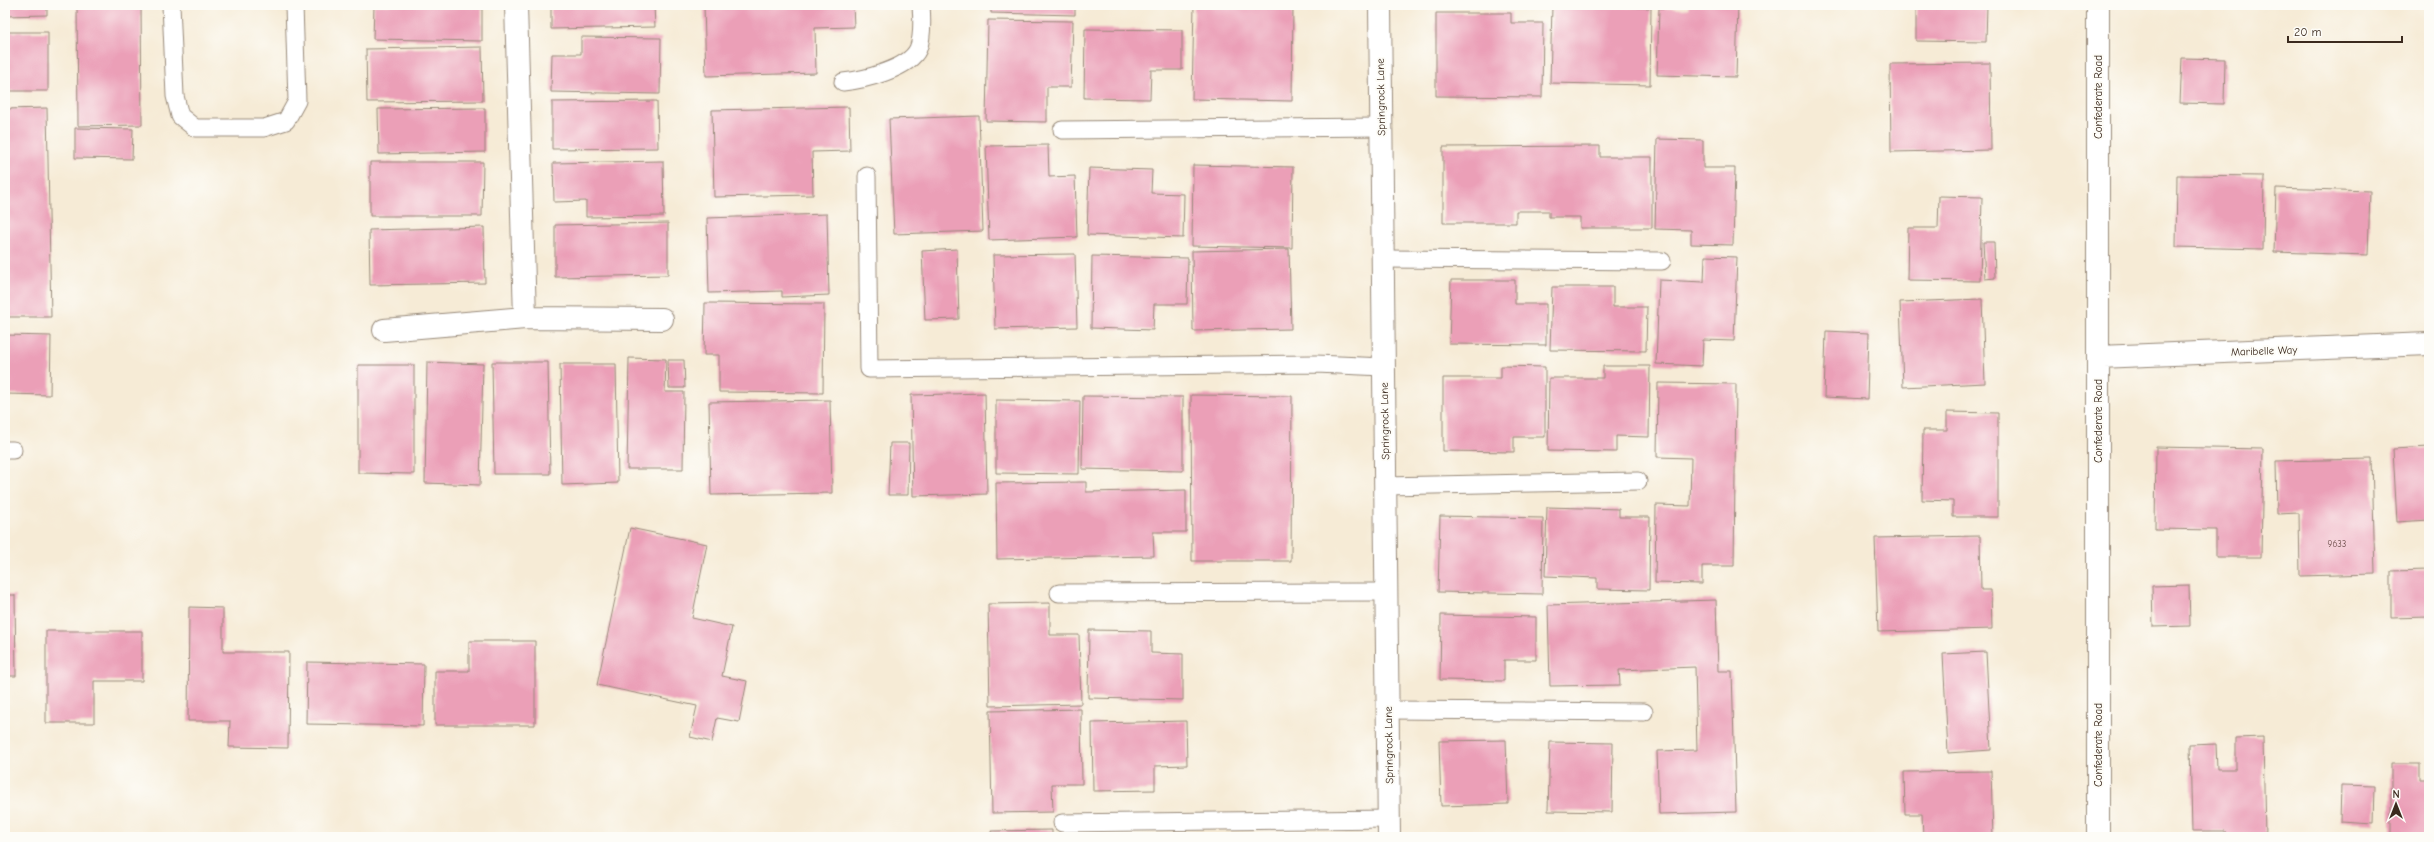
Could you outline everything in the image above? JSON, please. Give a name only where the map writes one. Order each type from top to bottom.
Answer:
[{"type":"street","points":[[516,5],[525,318]]},
{"type":"street","name":"Springrock Lane","points":[[1380,5],[1389,828]]},
{"type":"street","name":"Confederate Road","points":[[2098,5],[2098,837]]},
{"type":"street","points":[[384,330],[525,318],[662,320]]},
{"type":"street","name":"Maribelle Way","points":[[2098,357],[2429,344]]},
{"type":"lane","points":[[171,5],[175,96],[180,116],[195,128],[264,128],[286,121],[297,101],[294,5]]},
{"type":"lane","points":[[843,82],[857,80],[900,66],[909,58],[918,49],[922,5]]},
{"type":"lane","points":[[1062,130],[1382,127]]},
{"type":"lane","points":[[867,176],[870,369],[1308,364],[1384,367]]},
{"type":"lane","points":[[1383,259],[1662,261]]},
{"type":"lane","points":[[1385,486],[1638,481]]},
{"type":"lane","points":[[1059,593],[1386,592]]},
{"type":"lane","points":[[1388,710],[1644,712]]},
{"type":"lane","points":[[1062,823],[1389,828]]},
{"type":"building","points":[[5,5],[47,5],[47,15],[5,16]]},
{"type":"building","points":[[77,5],[141,5],[142,125],[78,126]]},
{"type":"building","points":[[374,5],[482,5],[482,41],[373,39]]},
{"type":"building","points":[[551,5],[654,5],[655,27],[551,29]]},
{"type":"building","points":[[704,5],[853,5],[854,27],[815,28],[816,73],[706,76]]},
{"type":"building","points":[[991,5],[1075,5],[1075,15],[991,13]]},
{"type":"building","points":[[1194,5],[1293,5],[1292,101],[1192,99]]},
{"type":"building","points":[[1689,5],[1738,5],[1736,77],[1657,75],[1659,8],[1688,9]]},
{"type":"building","points":[[1881,5],[1987,5],[1986,42],[1916,41],[1916,7]]},
{"type":"building","points":[[1552,6],[1651,8],[1650,85],[1550,83]]},
{"type":"building","points":[[1436,13],[1511,13],[1511,23],[1543,23],[1542,97],[1436,96]]},
{"type":"building","points":[[988,20],[1073,21],[1071,87],[1047,87],[1047,122],[986,121]]},
{"type":"building","points":[[1085,29],[1182,30],[1182,70],[1151,70],[1150,99],[1084,98]]},
{"type":"building","points":[[5,32],[48,32],[48,91],[5,91]]},
{"type":"building","points":[[581,37],[661,38],[660,94],[551,92],[552,54],[581,54]]},
{"type":"building","points":[[482,47],[483,101],[367,102],[366,49]]},
{"type":"building","points":[[2182,58],[2225,59],[2224,104],[2180,103]]},
{"type":"building","points":[[1990,63],[1991,150],[1891,152],[1890,64]]},
{"type":"building","points":[[657,101],[658,148],[552,149],[552,102]]},
{"type":"building","points":[[849,107],[850,151],[812,152],[813,195],[714,197],[712,110]]},
{"type":"building","points":[[47,108],[51,317],[5,317],[5,109]]},
{"type":"building","points":[[485,108],[485,152],[379,154],[378,109]]},
{"type":"building","points":[[979,116],[983,231],[894,234],[889,119]]},
{"type":"building","points":[[75,128],[133,129],[132,159],[75,158]]},
{"type":"building","points":[[1657,139],[1703,140],[1703,168],[1735,168],[1733,245],[1691,244],[1691,230],[1655,229]]},
{"type":"building","points":[[1048,145],[1049,177],[1075,176],[1077,237],[989,240],[986,146]]},
{"type":"building","points":[[1600,146],[1600,157],[1652,157],[1652,228],[1580,228],[1580,217],[1549,217],[1549,211],[1516,211],[1516,223],[1443,223],[1443,147]]},
{"type":"building","points":[[663,161],[664,216],[586,217],[586,201],[554,202],[553,163]]},
{"type":"building","points":[[370,162],[483,162],[482,216],[370,216]]},
{"type":"building","points":[[1193,165],[1293,167],[1292,248],[1192,246]]},
{"type":"building","points":[[1089,168],[1152,170],[1151,193],[1184,194],[1183,238],[1087,235]]},
{"type":"building","points":[[2177,175],[2264,176],[2263,249],[2176,247]]},
{"type":"building","points":[[2276,188],[2370,191],[2368,255],[2274,252]]},
{"type":"building","points":[[1939,196],[1982,197],[1980,281],[1907,280],[1908,228],[1938,228]]},
{"type":"building","points":[[827,214],[829,295],[782,297],[782,291],[709,293],[707,218]]},
{"type":"building","points":[[668,223],[668,275],[555,277],[555,225]]},
{"type":"building","points":[[484,227],[485,283],[370,285],[369,230]]},
{"type":"building","points":[[1983,242],[1994,242],[1995,278],[1985,279]]},
{"type":"building","points":[[957,249],[959,319],[925,320],[922,251]]},
{"type":"building","points":[[1289,249],[1291,329],[1193,331],[1192,251]]},
{"type":"building","points":[[1075,254],[1077,327],[995,329],[993,255]]},
{"type":"building","points":[[1092,256],[1188,258],[1187,304],[1154,304],[1153,330],[1091,328]]},
{"type":"building","points":[[1705,256],[1737,257],[1734,341],[1703,340],[1702,366],[1656,364],[1659,280],[1704,282]]},
{"type":"building","points":[[1451,280],[1515,280],[1515,304],[1546,304],[1546,345],[1449,344]]},
{"type":"building","points":[[1552,287],[1613,287],[1613,307],[1647,307],[1646,351],[1550,350]]},
{"type":"building","points":[[1982,299],[1985,383],[1903,387],[1900,302]]},
{"type":"building","points":[[705,303],[824,304],[823,393],[719,392],[719,355],[704,355]]},
{"type":"building","points":[[1826,331],[1869,333],[1867,399],[1824,397]]},
{"type":"building","points":[[5,335],[51,336],[50,395],[5,394]]},
{"type":"building","points":[[629,358],[666,359],[665,392],[684,392],[683,469],[627,469]]},
{"type":"building","points":[[668,360],[684,360],[685,388],[669,388]]},
{"type":"building","points":[[427,362],[483,364],[480,485],[425,483]]},
{"type":"building","points":[[492,362],[548,362],[550,474],[494,474]]},
{"type":"building","points":[[560,364],[616,364],[618,483],[562,485]]},
{"type":"building","points":[[358,365],[414,365],[414,474],[358,473]]},
{"type":"building","points":[[1501,366],[1545,367],[1545,437],[1514,437],[1514,452],[1443,451],[1443,378],[1501,378]]},
{"type":"building","points":[[1603,366],[1650,366],[1649,437],[1616,436],[1616,452],[1548,451],[1549,378],[1603,378]]},
{"type":"building","points":[[1658,383],[1736,384],[1734,566],[1702,566],[1702,584],[1655,583],[1656,505],[1690,506],[1691,458],[1657,457]]},
{"type":"building","points":[[985,393],[987,494],[913,496],[911,395]]},
{"type":"building","points":[[1191,395],[1292,396],[1291,561],[1192,561]]},
{"type":"building","points":[[1083,396],[1183,397],[1183,471],[1082,469]]},
{"type":"building","points":[[830,400],[832,493],[711,495],[709,402]]},
{"type":"building","points":[[996,400],[1080,401],[1079,474],[996,473]]},
{"type":"building","points":[[1947,412],[1998,413],[1998,517],[1953,517],[1953,501],[1922,500],[1923,430],[1947,430]]},
{"type":"building","points":[[890,443],[909,443],[908,495],[888,495]]},
{"type":"building","points":[[2156,447],[2263,449],[2261,557],[2216,557],[2216,530],[2155,529]]},
{"type":"building","points":[[2429,447],[2429,520],[2397,522],[2393,449]]},
{"type":"building","points":[[2372,459],[2375,574],[2300,576],[2299,513],[2277,514],[2276,461]]},
{"type":"building","points":[[1086,482],[1086,492],[1186,490],[1186,532],[1153,532],[1154,556],[997,559],[996,483]]},
{"type":"building","points":[[1547,507],[1619,509],[1619,517],[1650,517],[1649,590],[1597,589],[1597,578],[1545,576]]},
{"type":"building","points":[[1440,516],[1543,518],[1542,594],[1438,592]]},
{"type":"building","points":[[630,528],[707,544],[692,618],[732,627],[722,676],[747,681],[739,722],[717,718],[712,742],[690,737],[697,706],[597,685]]},
{"type":"building","points":[[1980,536],[1981,590],[1991,590],[1992,629],[1878,632],[1875,538]]},
{"type":"building","points":[[2429,570],[2429,617],[2391,618],[2391,571]]},
{"type":"building","points":[[2189,585],[2190,626],[2153,627],[2152,586]]},
{"type":"building","points":[[5,595],[15,595],[16,676],[5,676]]},
{"type":"building","points":[[1716,600],[1718,671],[1732,671],[1736,812],[1659,814],[1657,751],[1697,750],[1695,667],[1619,670],[1620,685],[1550,686],[1548,605]]},
{"type":"building","points":[[1050,603],[1050,635],[1079,635],[1081,704],[990,706],[988,604]]},
{"type":"building","points":[[189,607],[223,608],[223,652],[289,652],[288,748],[229,747],[230,721],[188,721]]},
{"type":"building","points":[[1441,615],[1536,617],[1536,660],[1504,660],[1504,681],[1440,680]]},
{"type":"building","points":[[1089,630],[1151,631],[1151,653],[1183,654],[1183,700],[1088,698]]},
{"type":"building","points":[[46,631],[142,631],[142,681],[94,681],[94,723],[46,723]]},
{"type":"building","points":[[469,641],[535,641],[535,725],[435,725],[435,671],[469,671]]},
{"type":"building","points":[[1986,652],[1991,750],[1948,753],[1943,654]]},
{"type":"building","points":[[307,662],[424,664],[423,726],[306,724]]},
{"type":"building","points":[[1081,709],[1082,784],[1052,784],[1053,812],[992,813],[990,711]]},
{"type":"building","points":[[1186,721],[1187,765],[1155,766],[1155,790],[1093,791],[1092,723]]},
{"type":"building","points":[[2263,737],[2265,837],[2226,837],[2225,831],[2192,831],[2190,745],[2216,744],[2217,769],[2236,769],[2236,738]]},
{"type":"building","points":[[1506,740],[1508,804],[1441,806],[1439,741]]},
{"type":"building","points":[[1550,742],[1613,743],[1612,812],[1548,811]]},
{"type":"building","points":[[2391,764],[2420,764],[2420,780],[2429,780],[2429,837],[2391,837]]},
{"type":"building","points":[[1991,771],[1993,837],[1923,837],[1922,814],[1905,814],[1904,772]]},
{"type":"building","points":[[2341,785],[2375,786],[2374,824],[2340,822]]},
{"type":"building","points":[[1052,830],[1052,837],[992,837],[991,831]]}]
